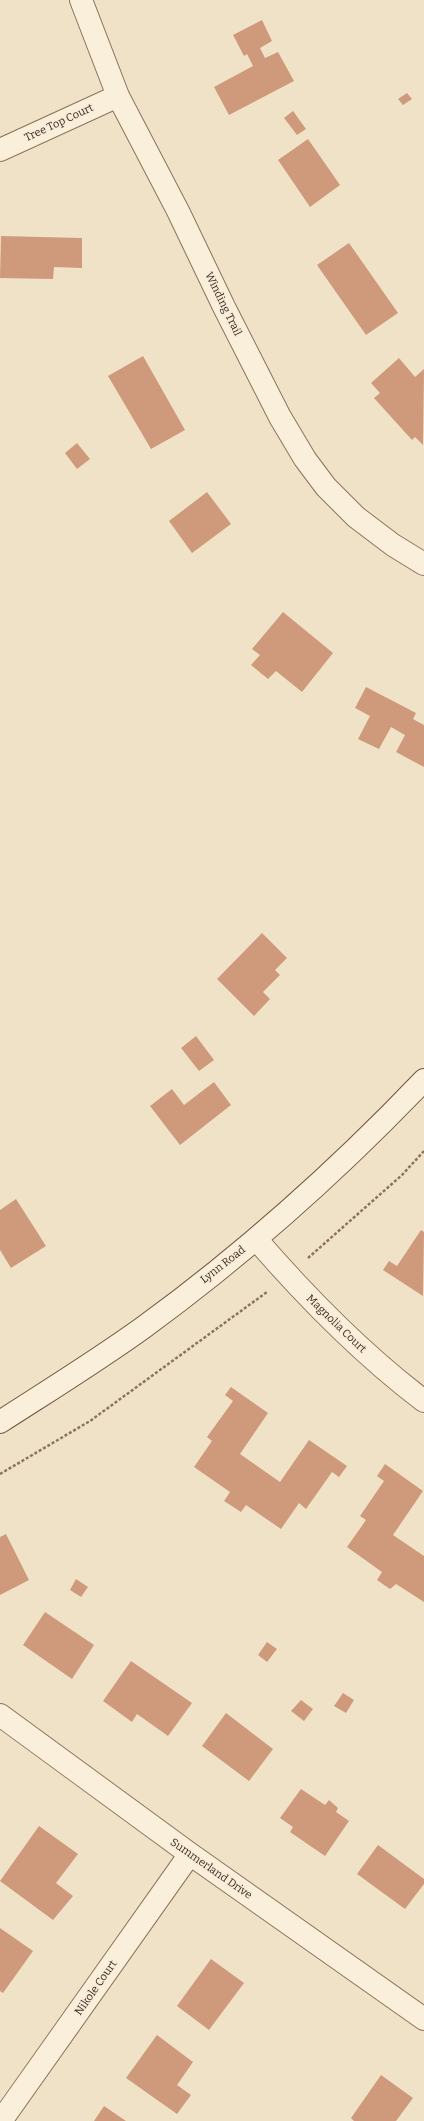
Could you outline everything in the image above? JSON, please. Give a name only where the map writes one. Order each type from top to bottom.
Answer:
[{"type":"street","name":"Winding Trail","points":[[81,0],[118,96],[178,211],[224,307],[280,417],[305,459],[326,487],[356,517],[392,545],[424,564]]},
{"type":"street","name":"Tree Top Court","points":[[0,150],[118,96]]},
{"type":"street","name":"Lynn Road","points":[[0,1422],[144,1328],[256,1239],[371,1135],[424,1080]]},
{"type":"street","name":"Magnolia Court","points":[[256,1239],[287,1275],[335,1324],[396,1380],[424,1400]]},
{"type":"street","name":"Summerland Drive","points":[[0,1716],[190,1854],[424,2019]]},
{"type":"street","name":"Nikole Court","points":[[1,2121],[190,1854]]},
{"type":"path","points":[[318,1250],[402,1175],[424,1152]]},
{"type":"path","points":[[0,1474],[90,1421],[256,1301]]},
{"type":"building","points":[[262,20],[272,41],[260,48],[265,58],[278,52],[294,81],[229,115],[214,87],[253,66],[247,54],[244,56],[233,35]]},
{"type":"building","points":[[407,93],[412,99],[403,105],[398,99]]},
{"type":"building","points":[[293,111],[306,129],[297,135],[284,118]]},
{"type":"building","points":[[308,139],[340,185],[310,207],[278,160]]},
{"type":"building","points":[[1,236],[82,238],[82,268],[54,267],[53,279],[0,278]]},
{"type":"building","points":[[349,243],[398,313],[366,335],[317,265]]},
{"type":"building","points":[[143,356],[185,430],[151,449],[108,376]]},
{"type":"building","points":[[399,358],[415,377],[424,369],[423,445],[415,437],[412,440],[374,398],[380,393],[371,383]]},
{"type":"building","points":[[77,443],[90,459],[77,469],[65,453]]},
{"type":"building","points":[[207,492],[231,524],[192,553],[169,521]]},
{"type":"building","points":[[283,612],[333,653],[302,692],[276,671],[268,679],[251,665],[260,655],[252,649]]},
{"type":"building","points":[[366,687],[416,713],[413,719],[424,725],[424,767],[396,752],[405,735],[391,727],[379,749],[358,739],[370,716],[355,708]]},
{"type":"building","points":[[262,933],[287,958],[275,970],[280,975],[263,992],[270,999],[254,1016],[217,979]]},
{"type":"building","points":[[196,1036],[214,1060],[199,1071],[181,1048]]},
{"type":"building","points":[[214,1082],[231,1105],[180,1145],[150,1106],[172,1089],[184,1105]]},
{"type":"building","points":[[16,1199],[46,1246],[11,1268],[0,1250],[0,1210]]},
{"type":"building","points":[[421,1230],[424,1232],[423,1296],[383,1270],[389,1261],[397,1266]]},
{"type":"building","points":[[231,1387],[268,1413],[240,1454],[280,1482],[309,1440],[347,1466],[339,1477],[332,1472],[306,1509],[299,1503],[281,1529],[246,1505],[241,1512],[224,1501],[230,1492],[194,1467],[212,1441],[207,1437],[233,1401],[225,1395]]},
{"type":"building","points":[[385,1464],[423,1491],[393,1535],[424,1556],[424,1602],[396,1584],[390,1589],[377,1580],[382,1572],[347,1547],[366,1520],[360,1516],[384,1481],[377,1476]]},
{"type":"building","points":[[6,1534],[29,1580],[0,1595],[0,1537]]},
{"type":"building","points":[[76,1579],[88,1587],[81,1597],[70,1590]]},
{"type":"building","points":[[45,1612],[94,1645],[72,1679],[23,1645]]},
{"type":"building","points":[[267,1642],[277,1649],[267,1662],[258,1655]]},
{"type":"building","points":[[131,1661],[192,1703],[168,1736],[137,1714],[132,1722],[103,1701]]},
{"type":"building","points":[[343,1693],[354,1700],[346,1713],[334,1706]]},
{"type":"building","points":[[301,1700],[313,1709],[304,1721],[291,1711]]},
{"type":"building","points":[[226,1713],[273,1749],[249,1781],[202,1746]]},
{"type":"building","points":[[301,1789],[325,1805],[329,1800],[338,1808],[336,1812],[349,1821],[325,1856],[290,1832],[293,1827],[280,1818]]},
{"type":"building","points":[[39,1826],[78,1854],[56,1883],[73,1896],[53,1920],[0,1881]]},
{"type":"building","points":[[378,1845],[424,1879],[424,1884],[405,1909],[357,1874]]},
{"type":"building","points":[[0,1928],[33,1951],[3,1993],[0,1991]]},
{"type":"building","points":[[211,1959],[244,1983],[209,2030],[177,2006]]},
{"type":"building","points":[[157,2035],[193,2062],[177,2085],[191,2095],[177,2114],[126,2078]]},
{"type":"building","points":[[381,2075],[413,2098],[396,2121],[354,2121],[351,2118]]},
{"type":"building","points":[[104,2106],[126,2121],[94,2121]]}]
